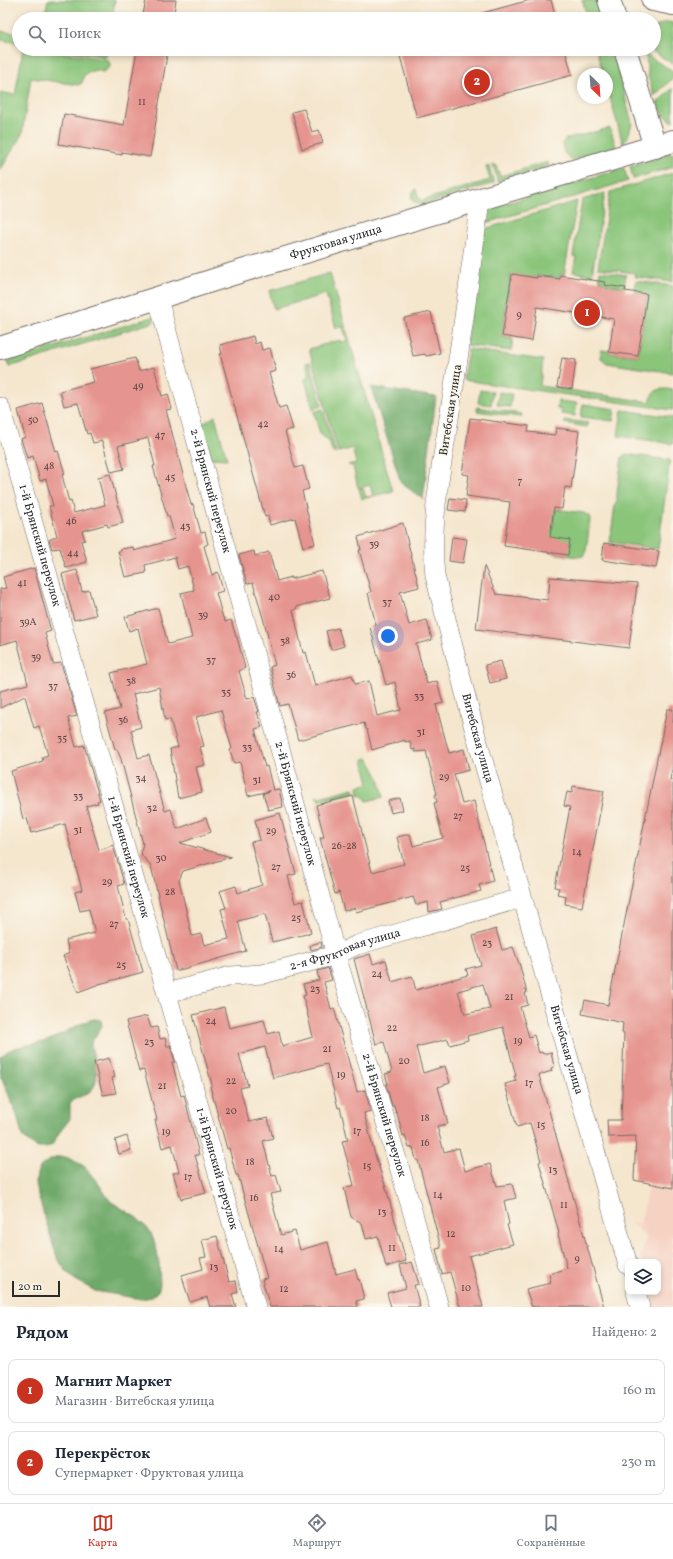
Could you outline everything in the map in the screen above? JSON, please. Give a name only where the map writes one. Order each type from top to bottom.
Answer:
[{"type":"street","points":[[609,0],[613,12]]},
{"type":"street","points":[[652,0],[673,4]]},
{"type":"street","points":[[628,56],[664,144]]},
{"type":"street","name":"Фруктовая улица","points":[[0,348],[254,268],[664,144]]},
{"type":"street","name":"Витебская улица","points":[[480,200],[460,346],[433,522],[433,557],[437,588],[476,736],[626,1259]]},
{"type":"street","name":"2-й Брянский переулок","points":[[158,299],[336,955],[412,1210],[439,1307]]},
{"type":"street","name":"1-й Брянский переулок","points":[[0,407],[256,1307]]},
{"type":"street","name":"2-я Фруктовая улица","points":[[167,993],[231,976],[263,974],[336,955],[357,945],[522,898]]},
{"type":"street","points":[[637,1295],[640,1307]]},
{"type":"shaded area","points":[[649,1183],[673,1188],[673,1307],[653,1307],[651,1295],[661,1295],[661,1259],[641,1259],[646,1237],[630,1222],[640,1224]]},
{"type":"green space","points":[[48,0],[115,0],[113,12],[45,12]]},
{"type":"green space","points":[[582,0],[598,0],[601,12],[586,12]]},
{"type":"green space","points":[[673,23],[673,64],[660,56],[661,24]]},
{"type":"green space","points":[[0,31],[12,33],[12,42],[0,40]]},
{"type":"green space","points":[[22,56],[84,56],[108,60],[110,64],[110,67],[103,72],[96,70],[84,75],[82,83],[78,85],[31,78],[22,134],[0,171],[0,92],[15,95]]},
{"type":"green space","points":[[598,56],[614,56],[632,123],[628,137],[623,144],[612,104],[613,104],[613,68],[601,68]]},
{"type":"green space","points":[[646,56],[673,71],[673,78],[654,96],[648,76]]},
{"type":"green space","points":[[673,88],[673,122],[663,114],[657,103]]},
{"type":"green space","points":[[610,128],[616,147],[571,160],[564,153],[562,143],[566,139]]},
{"type":"green space","points":[[673,153],[673,167],[633,179],[630,166]]},
{"type":"green space","points":[[548,162],[549,166],[498,182],[493,165],[496,165],[500,176]]},
{"type":"green space","points":[[489,166],[494,183],[420,206],[413,201],[412,195],[416,189],[420,201],[490,180],[486,167]]},
{"type":"green space","points":[[624,168],[628,181],[482,224],[486,211],[491,208]]},
{"type":"green space","points":[[673,173],[673,282],[635,277],[635,273],[598,268],[610,192]]},
{"type":"green space","points":[[605,193],[592,275],[573,272],[576,257],[573,256],[582,200]]},
{"type":"green space","points":[[577,201],[564,275],[560,274],[560,278],[537,275],[536,278],[511,274],[502,337],[513,339],[511,351],[466,345],[481,230]]},
{"type":"green space","points":[[600,271],[626,275],[624,287],[605,284],[605,282],[600,281]]},
{"type":"green space","points":[[330,273],[393,491],[362,499],[359,489],[363,488],[366,497],[373,496],[370,485],[358,488],[353,466],[348,465],[356,463],[353,451],[355,451],[354,448],[338,452],[309,349],[340,340],[340,342],[347,341],[343,327],[336,328],[326,294],[274,309],[269,291]]},
{"type":"green space","points":[[636,281],[673,286],[673,373],[607,363],[601,358],[601,350],[609,351],[609,353],[638,356],[647,295],[634,293]]},
{"type":"green space","points":[[153,317],[154,322],[9,367],[8,361]]},
{"type":"green space","points":[[468,349],[543,360],[540,386],[650,402],[653,394],[658,390],[673,390],[673,410],[463,380]]},
{"type":"green space","points":[[310,362],[322,406],[313,409],[305,380],[309,374],[306,363]]},
{"type":"green space","points":[[371,387],[436,397],[423,499],[401,483]]},
{"type":"green space","points":[[480,390],[493,392],[491,405],[478,403]]},
{"type":"green space","points":[[499,392],[512,394],[510,407],[497,405]]},
{"type":"green space","points":[[558,401],[577,403],[575,416],[561,414],[561,410],[557,409]]},
{"type":"green space","points":[[583,404],[615,409],[613,421],[581,417]]},
{"type":"green space","points":[[477,407],[522,414],[521,417],[477,411]]},
{"type":"green space","points":[[323,409],[336,453],[333,453],[328,440],[320,434],[314,412]]},
{"type":"green space","points":[[622,410],[673,417],[673,444],[618,436]]},
{"type":"green space","points":[[215,416],[227,459],[209,458],[201,425]]},
{"type":"green space","points":[[565,420],[588,423],[587,427],[564,423]]},
{"type":"green space","points":[[626,454],[670,460],[658,549],[610,542],[615,505],[617,502],[622,457]]},
{"type":"green space","points":[[555,509],[584,513],[589,516],[590,520],[586,551],[583,556],[578,557],[553,553],[550,551],[549,530],[552,531]]},
{"type":"green space","points":[[368,758],[379,778],[384,797],[367,801],[362,794],[359,795],[358,787],[369,783],[363,759]]},
{"type":"green space","points":[[354,788],[355,792],[319,801],[316,796],[319,797]]},
{"type":"green space","points":[[94,1019],[101,1020],[102,1026],[91,1043],[96,1069],[96,1082],[87,1094],[74,1099],[70,1103],[70,1119],[52,1145],[46,1148],[38,1148],[22,1136],[17,1115],[0,1071],[0,1058],[10,1050],[52,1039],[82,1023]]},
{"type":"green space","points":[[58,1157],[66,1157],[84,1166],[110,1201],[137,1218],[150,1231],[156,1246],[159,1263],[160,1285],[158,1291],[151,1297],[141,1299],[95,1291],[74,1279],[62,1266],[56,1254],[38,1195],[36,1182],[40,1167],[48,1161]]},
{"type":"building","points":[[146,0],[176,0],[174,12],[143,12]]},
{"type":"building","points":[[530,0],[551,0],[554,12],[486,12]]},
{"type":"building","points":[[136,56],[167,56],[150,157],[122,152],[122,155],[59,144],[64,114],[124,125]]},
{"type":"building","points":[[400,56],[567,56],[572,75],[417,118]]},
{"type":"building","points":[[304,109],[312,132],[319,130],[323,143],[302,149],[292,112]]},
{"type":"building","points":[[512,274],[537,278],[537,276],[560,279],[560,275],[605,282],[604,285],[626,288],[625,291],[647,294],[638,356],[609,352],[614,319],[537,307],[532,341],[502,336]]},
{"type":"building","points":[[431,312],[440,353],[426,356],[425,354],[413,356],[404,318]]},
{"type":"building","points":[[253,336],[255,344],[260,342],[262,350],[270,348],[276,371],[269,373],[279,408],[286,406],[293,429],[285,431],[295,468],[303,466],[309,489],[302,491],[315,544],[303,547],[295,518],[270,525],[268,516],[265,517],[220,354],[222,354],[220,345]]},
{"type":"building","points":[[135,358],[139,371],[154,367],[162,396],[168,394],[172,409],[166,410],[191,505],[193,504],[201,533],[205,532],[208,544],[204,546],[212,575],[218,572],[223,591],[216,593],[223,618],[225,622],[231,620],[237,637],[245,668],[239,671],[247,699],[254,697],[259,712],[257,712],[262,727],[255,729],[258,741],[265,767],[267,766],[273,790],[279,789],[283,807],[268,810],[263,793],[270,791],[248,796],[240,762],[234,763],[230,750],[232,749],[221,710],[196,717],[204,746],[200,747],[205,765],[196,767],[202,792],[178,798],[170,749],[178,747],[170,719],[165,720],[159,687],[133,694],[141,727],[131,730],[138,758],[149,755],[165,811],[171,809],[177,829],[206,818],[211,832],[180,843],[231,857],[183,871],[179,880],[192,936],[201,934],[204,945],[229,939],[221,909],[226,908],[220,891],[236,886],[238,893],[262,885],[251,842],[260,840],[255,820],[280,813],[296,874],[288,876],[295,903],[303,901],[311,933],[272,942],[265,914],[238,921],[246,951],[176,971],[152,870],[150,864],[142,856],[141,850],[143,844],[121,759],[117,749],[115,749],[105,713],[120,709],[111,673],[147,664],[138,628],[129,631],[125,617],[158,608],[168,644],[192,638],[181,593],[194,590],[188,566],[178,569],[175,557],[145,565],[146,573],[125,577],[118,551],[133,547],[134,551],[175,539],[153,466],[155,466],[148,438],[118,446],[124,469],[111,472],[102,441],[93,443],[90,433],[87,434],[78,403],[64,406],[60,391],[94,382],[90,369]]},
{"type":"building","points":[[562,358],[576,360],[572,389],[557,387]]},
{"type":"building","points":[[42,403],[56,452],[58,451],[65,474],[62,475],[69,502],[71,501],[74,513],[105,505],[98,477],[110,474],[123,523],[108,527],[107,524],[82,531],[85,540],[81,541],[87,562],[66,568],[60,548],[52,549],[49,540],[57,536],[49,506],[53,506],[46,479],[40,481],[33,456],[27,458],[21,439],[25,437],[18,410]]},
{"type":"building","points":[[470,418],[529,426],[528,432],[555,435],[556,428],[579,431],[571,488],[565,487],[562,509],[554,508],[550,537],[570,540],[568,555],[504,546],[510,502],[466,496],[469,475],[462,474]]},
{"type":"building","points":[[450,498],[466,500],[465,512],[448,510]]},
{"type":"building","points":[[403,523],[419,587],[400,592],[409,625],[427,620],[432,640],[416,644],[427,684],[437,681],[443,703],[436,705],[449,753],[464,749],[469,770],[454,774],[462,804],[474,801],[493,881],[479,885],[481,891],[440,902],[442,909],[429,912],[428,902],[416,905],[413,897],[356,912],[355,908],[344,911],[339,892],[335,894],[320,838],[324,837],[316,805],[353,796],[372,872],[404,864],[397,837],[410,834],[413,846],[443,838],[434,803],[437,802],[435,795],[437,794],[426,751],[415,752],[415,749],[412,750],[410,741],[405,742],[405,740],[372,750],[364,723],[298,740],[288,704],[280,706],[270,667],[275,665],[265,625],[253,583],[247,584],[239,555],[254,551],[255,556],[269,552],[277,581],[322,571],[330,598],[296,607],[297,609],[293,610],[303,653],[306,652],[315,686],[352,675],[355,684],[369,681],[377,716],[401,710],[395,682],[386,685],[370,627],[376,625],[368,593],[371,592],[359,550],[361,550],[358,537]]},
{"type":"building","points":[[452,537],[467,539],[463,563],[449,561]]},
{"type":"building","points":[[604,543],[659,551],[656,568],[602,560]]},
{"type":"building","points":[[484,566],[496,594],[548,600],[550,577],[637,584],[629,648],[476,629]]},
{"type":"building","points":[[34,568],[51,631],[45,633],[53,664],[61,663],[77,716],[68,718],[76,747],[84,745],[100,800],[97,801],[98,803],[86,806],[99,850],[113,845],[124,884],[118,886],[126,919],[128,919],[143,972],[99,984],[78,992],[63,956],[69,953],[66,940],[95,933],[89,909],[80,911],[75,892],[82,890],[65,824],[31,833],[27,818],[23,819],[11,771],[43,761],[42,757],[48,755],[39,726],[34,728],[25,696],[0,708],[0,691],[28,684],[17,640],[0,645],[0,589],[6,588],[3,577]]},
{"type":"building","points":[[77,570],[82,592],[89,590],[96,615],[74,620],[62,574]]},
{"type":"building","points":[[338,628],[344,646],[331,650],[326,631]]},
{"type":"building","points":[[501,661],[506,679],[490,683],[485,665]]},
{"type":"building","points":[[667,709],[673,709],[673,764],[670,780],[673,780],[673,1188],[634,1180],[636,1136],[608,1137],[607,1120],[621,1120],[624,1033],[622,1033],[623,1023],[582,1014],[585,1000],[608,1005]]},
{"type":"building","points":[[573,786],[604,791],[582,907],[565,904],[566,896],[557,894],[559,888],[555,887],[570,807],[564,806],[567,792],[572,793]]},
{"type":"building","points":[[400,798],[403,810],[391,813],[388,801]]},
{"type":"building","points":[[496,929],[502,950],[513,947],[527,993],[525,993],[528,1005],[520,1007],[529,1037],[534,1035],[539,1053],[542,1052],[543,1054],[551,1052],[554,1067],[551,1068],[552,1071],[539,1075],[604,1307],[532,1307],[526,1289],[551,1283],[549,1274],[567,1268],[559,1233],[539,1162],[541,1161],[530,1123],[517,1127],[505,1084],[516,1081],[514,1076],[516,1076],[503,1027],[467,1036],[468,1040],[450,1045],[448,1039],[416,1047],[423,1073],[445,1066],[450,1083],[438,1087],[448,1124],[437,1126],[444,1152],[459,1148],[465,1171],[490,1164],[497,1186],[512,1184],[516,1198],[504,1201],[509,1224],[507,1225],[513,1244],[469,1256],[483,1307],[460,1307],[450,1272],[442,1274],[436,1249],[441,1248],[418,1160],[416,1160],[413,1147],[409,1148],[405,1135],[403,1136],[397,1113],[394,1106],[392,1106],[385,1074],[392,1072],[384,1042],[376,1044],[354,959],[370,954],[373,964],[386,960],[392,982],[412,976],[416,990],[468,975],[466,969],[481,965],[473,936]],"holes":[[[483,984],[490,1009],[465,1014],[458,991]]]},
{"type":"building","points":[[321,942],[322,947],[311,950],[310,945]]},
{"type":"building","points":[[328,968],[332,980],[324,982],[331,1009],[334,1008],[357,1092],[365,1090],[371,1111],[364,1113],[406,1261],[386,1267],[378,1236],[366,1239],[362,1223],[351,1217],[344,1188],[354,1185],[342,1141],[348,1140],[327,1064],[273,1078],[265,1047],[239,1054],[248,1086],[240,1088],[249,1122],[268,1118],[273,1138],[263,1141],[272,1176],[276,1175],[281,1192],[270,1194],[281,1235],[295,1231],[300,1250],[328,1242],[336,1274],[355,1269],[364,1299],[356,1301],[358,1307],[270,1307],[262,1279],[267,1278],[238,1175],[236,1175],[229,1148],[227,1149],[210,1086],[212,1085],[193,1015],[224,1007],[229,1028],[264,1020],[268,1034],[279,1031],[282,1046],[313,1037],[303,996],[306,995],[303,984],[319,980],[317,971]]},
{"type":"building","points":[[147,1016],[151,1028],[157,1027],[160,1039],[165,1038],[167,1047],[170,1045],[175,1062],[172,1062],[181,1096],[184,1095],[199,1155],[195,1155],[206,1193],[181,1199],[173,1173],[179,1172],[172,1145],[162,1148],[155,1120],[157,1120],[144,1070],[139,1071],[126,1021]]},
{"type":"building","points":[[109,1058],[115,1077],[112,1078],[116,1093],[103,1095],[94,1062]]},
{"type":"building","points":[[127,1136],[131,1150],[119,1154],[115,1140]]},
{"type":"building","points":[[217,1236],[229,1282],[236,1281],[238,1292],[232,1294],[236,1307],[210,1307],[207,1297],[190,1302],[185,1287],[182,1275],[203,1269],[200,1258],[206,1257],[202,1240]]},
{"type":"building","points":[[412,1262],[419,1284],[414,1285],[420,1307],[391,1307],[387,1293],[406,1288],[400,1265]]},
{"type":"place","name":"Перекрёсток","points":[[477,82]]},
{"type":"place","name":"Магнит Маркет","points":[[587,313]]}]
